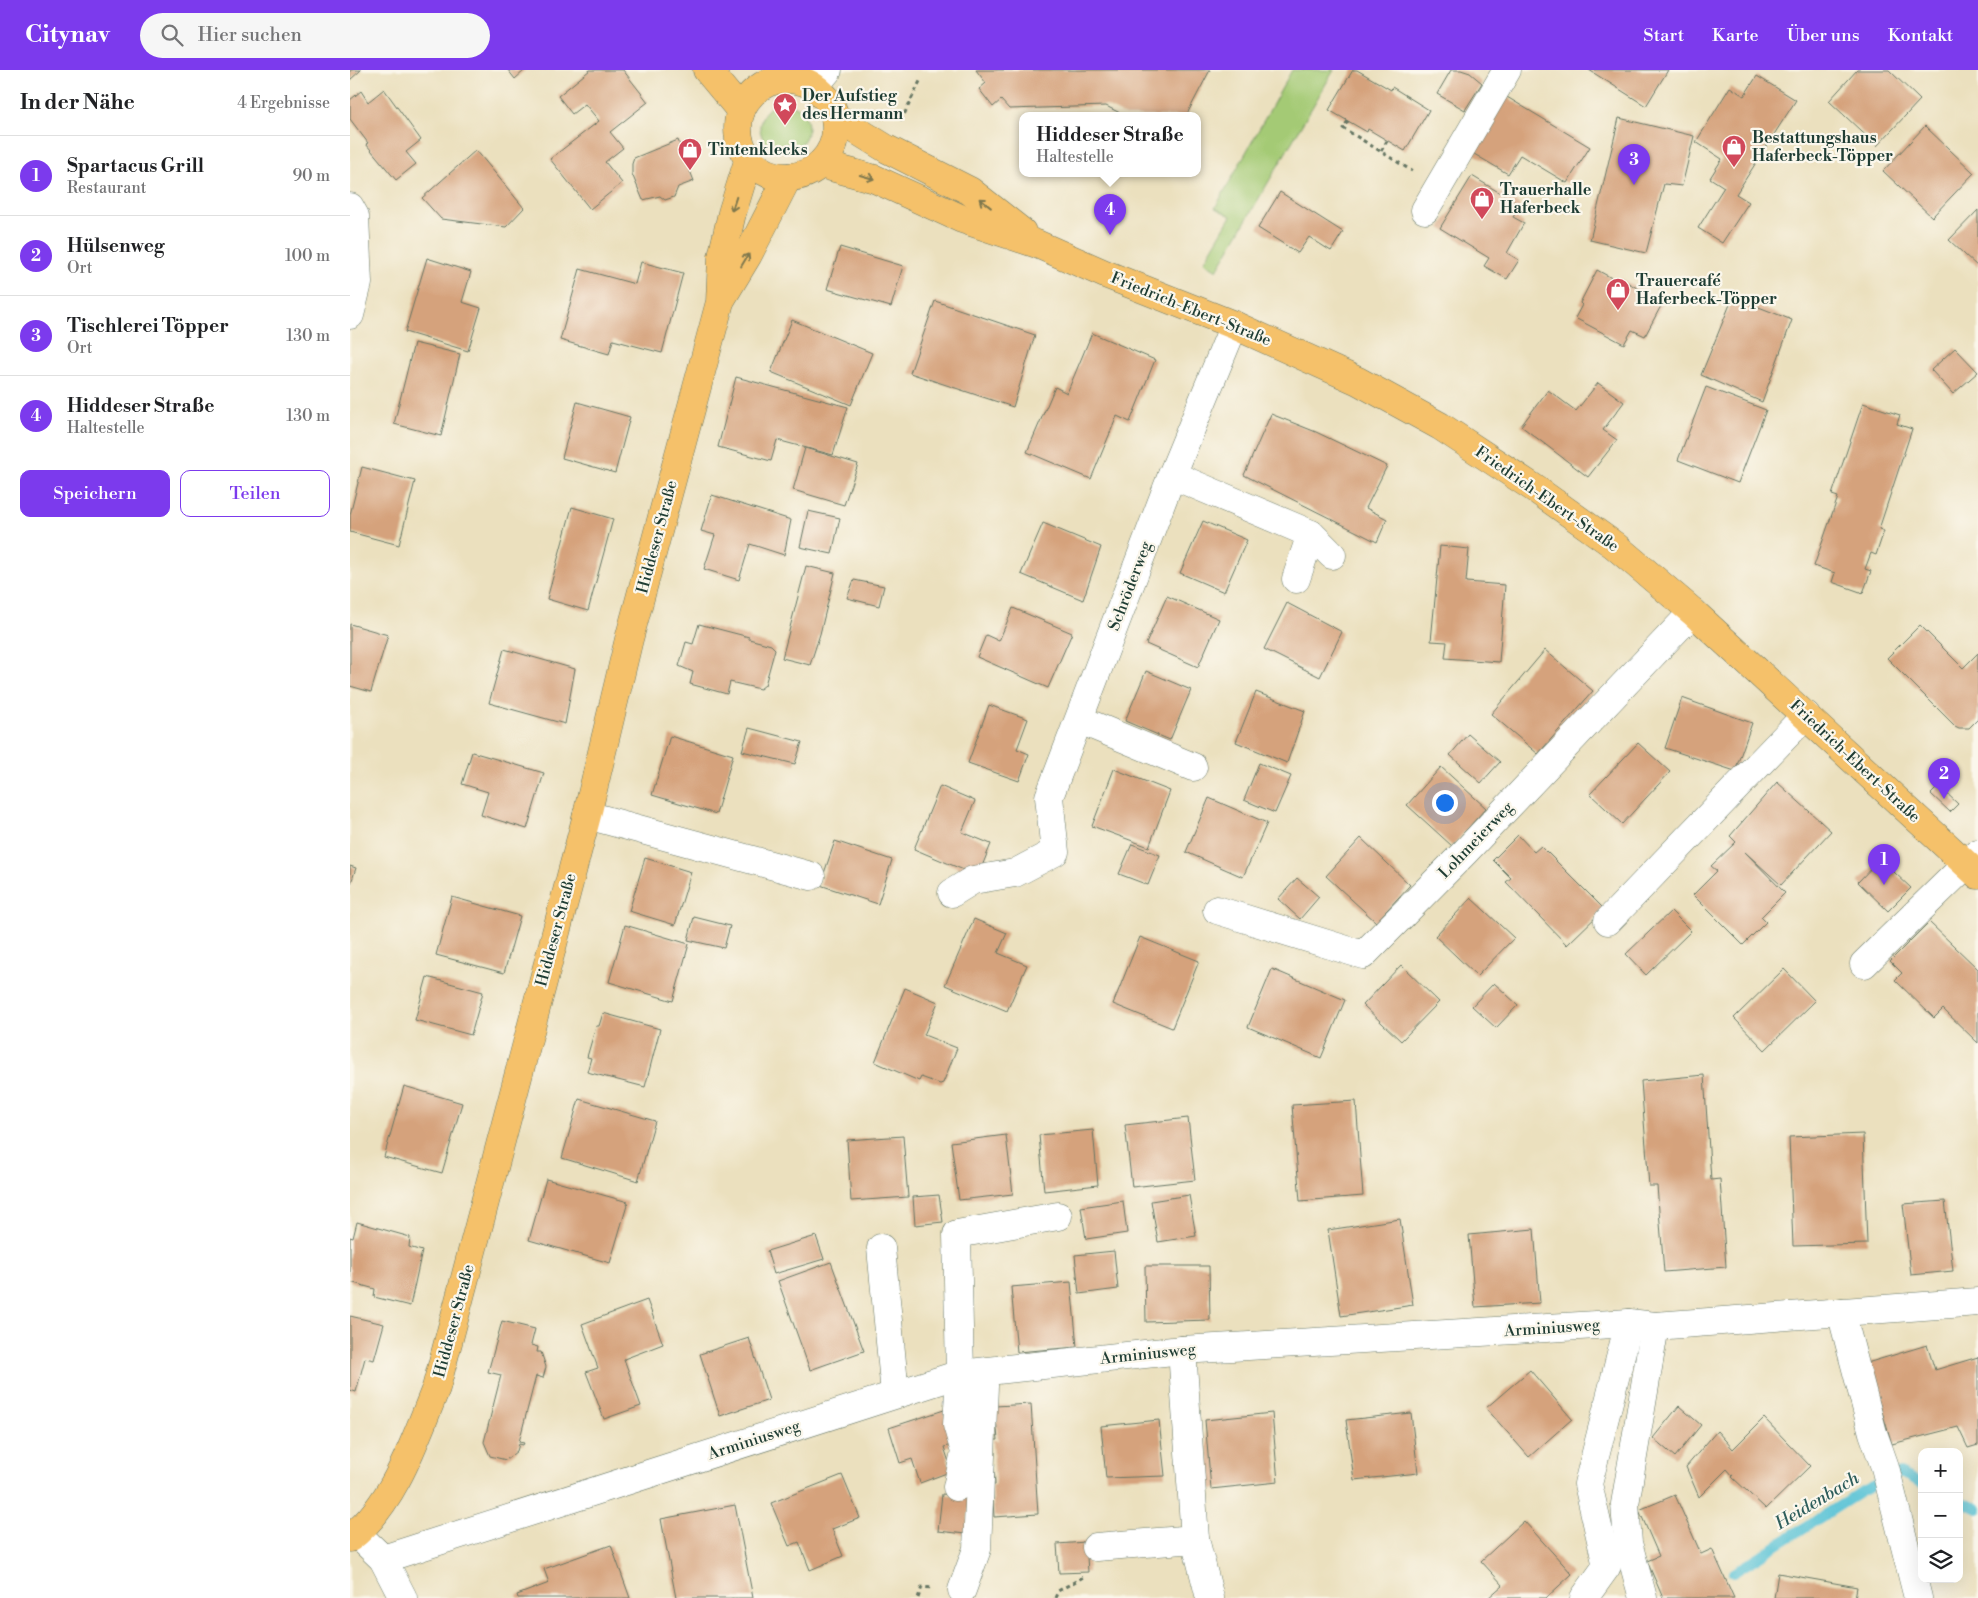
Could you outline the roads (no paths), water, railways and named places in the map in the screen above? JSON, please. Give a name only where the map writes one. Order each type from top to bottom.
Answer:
[{"type":"main road","points":[[707,70],[741,111]]},
{"type":"main road","points":[[760,76],[804,82],[821,78],[835,118],[835,139],[820,164],[811,170],[788,177],[774,174],[760,168],[744,151],[738,127],[741,111],[752,94],[760,76]]},
{"type":"main road","name":"Friedrich-Ebert-Straße","points":[[835,118],[887,149],[970,191],[1037,244]]},
{"type":"main road","name":"Hiddeser Straße","points":[[353,1535],[381,1504],[403,1468],[436,1388],[587,814],[629,639],[720,302],[722,257],[732,213],[749,158]]},
{"type":"main road","name":"Friedrich-Ebert-Straße","points":[[820,164],[875,179],[962,219],[1037,244],[1105,274],[1234,325],[1358,380],[1440,426],[1534,488],[1614,545],[1693,612],[1974,864]]},
{"type":"main road","name":"Hiddeser Straße","points":[[720,302],[748,255],[788,177]]},
{"type":"street","points":[[1424,210],[1506,70]]},
{"type":"street","points":[[350,207],[355,216],[358,283],[350,315]]},
{"type":"street","name":"Schröderweg","points":[[952,893],[973,880],[1015,873],[1055,852],[1049,798],[1172,475],[1234,325]]},
{"type":"street","points":[[1172,475],[1312,534],[1332,555]]},
{"type":"street","points":[[1296,579],[1312,534]]},
{"type":"street","name":"Lohmeierweg","points":[[1217,910],[1363,955],[1465,852],[1693,612]]},
{"type":"street","points":[[1608,921],[1806,715]]},
{"type":"street","points":[[1080,720],[1193,767]]},
{"type":"street","points":[[587,814],[811,876]]},
{"type":"street","points":[[1864,964],[1974,864]]},
{"type":"street","points":[[957,1487],[965,1452],[957,1426],[971,1373],[956,1234],[1058,1216]]},
{"type":"street","points":[[881,1248],[895,1394]]},
{"type":"street","name":"Arminiusweg","points":[[383,1559],[895,1394],[971,1373],[1182,1350],[1628,1323],[1655,1326],[1978,1302]]},
{"type":"street","points":[[1841,1312],[1887,1477],[1918,1598]]},
{"type":"street","points":[[1584,1598],[1607,1566],[1588,1484],[1628,1323]]},
{"type":"street","points":[[1643,1598],[1628,1544],[1625,1504],[1655,1326]]},
{"type":"street","points":[[1182,1350],[1195,1539],[1210,1598]]},
{"type":"street","points":[[962,1590],[977,1549],[984,1386],[971,1373]]},
{"type":"street","points":[[353,1535],[383,1559],[403,1598]]},
{"type":"street","points":[[1096,1547],[1195,1539]]},
{"type":"waterway","name":"Heidenbach","points":[[1733,1573],[1861,1492],[1900,1473],[1918,1481]]},
{"type":"waterway","name":"Heidenbach","points":[[1963,1502],[1978,1509]]},
{"type":"place","name":"Der Aufstieg des Hermann","points":[[785,126]]},
{"type":"place","name":"Bestattungshaus Haferbeck-Töpper","points":[[1734,168]]},
{"type":"place","name":"Tintenklecks","points":[[690,171]]},
{"type":"place","name":"Tischlerei Töpper","points":[[1634,185]]},
{"type":"place","name":"Trauerhalle Haferbeck","points":[[1482,220]]},
{"type":"place","name":"Hiddeser Straße","points":[[1110,235]]},
{"type":"place","name":"Trauercafé Haferbeck-Töpper","points":[[1618,311]]},
{"type":"place","name":"Hülsenweg","points":[[1944,799]]},
{"type":"place","name":"Spartacus Grill","points":[[1884,885]]}]
